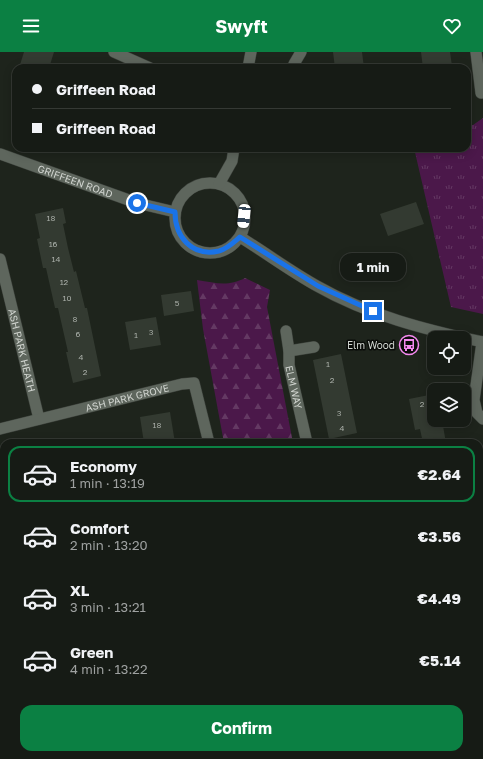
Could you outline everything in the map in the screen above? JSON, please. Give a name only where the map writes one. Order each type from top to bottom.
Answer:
[{"type":"street","points":[[114,52],[141,64]]},
{"type":"street","points":[[249,64],[251,52]]},
{"type":"street","points":[[294,64],[301,52]]},
{"type":"street","points":[[476,52],[481,93]]},
{"type":"street","points":[[219,184],[232,161],[233,152]]},
{"type":"street","name":"GRIFFEEN ROAD","points":[[0,154],[137,203],[175,212]]},
{"type":"street","points":[[208,183],[219,184],[229,189],[237,196],[242,206],[244,216],[240,237],[231,245],[220,251],[208,252],[196,250],[186,243],[179,234],[175,223],[175,212],[180,200],[187,191],[197,185],[208,183]]},
{"type":"street","points":[[240,237],[318,286],[358,305],[416,326],[483,342],[474,400],[477,413],[483,419]]},
{"type":"street","name":"ASH PARK HEATH","points":[[0,259],[39,419]]},
{"type":"street","name":"ELM WAY","points":[[286,331],[289,351],[289,365],[306,439]]},
{"type":"street","points":[[289,351],[314,347]]},
{"type":"street","name":"ASH PARK GROVE","points":[[0,429],[182,384],[194,383],[208,439]]},
{"type":"green space","points":[[483,118],[483,314],[451,307],[415,152],[471,152],[471,125]]},
{"type":"green space","points":[[245,278],[270,290],[267,307],[292,439],[223,439],[203,329],[197,280],[216,283],[233,283]]},
{"type":"building","points":[[24,52],[54,52],[50,64],[20,64]]},
{"type":"building","points":[[333,52],[362,52],[364,64],[334,64]]},
{"type":"building","points":[[421,52],[450,52],[452,64],[422,64]]},
{"type":"building","points":[[416,202],[424,224],[388,236],[380,214]]},
{"type":"building","points":[[63,208],[66,223],[63,224],[68,248],[74,272],[76,271],[85,308],[87,308],[101,376],[73,383],[58,308],[55,308],[46,268],[43,268],[37,239],[40,238],[35,214]]},
{"type":"building","points":[[191,291],[194,311],[164,316],[161,295]]},
{"type":"building","points":[[156,317],[161,345],[130,350],[125,322]]},
{"type":"building","points":[[341,354],[357,433],[329,439],[313,360]]},
{"type":"building","points":[[427,395],[427,427],[443,427],[445,439],[422,439],[420,429],[415,430],[409,399]]},
{"type":"building","points":[[170,412],[174,439],[143,439],[140,417]]},
{"type":"place","name":"Elm Wood","points":[[409,345]]},
{"type":"route","points":[[137,203],[175,212],[175,223],[179,234],[186,243],[196,250],[208,252],[220,251],[231,245],[240,237],[318,286],[373,311]]}]
